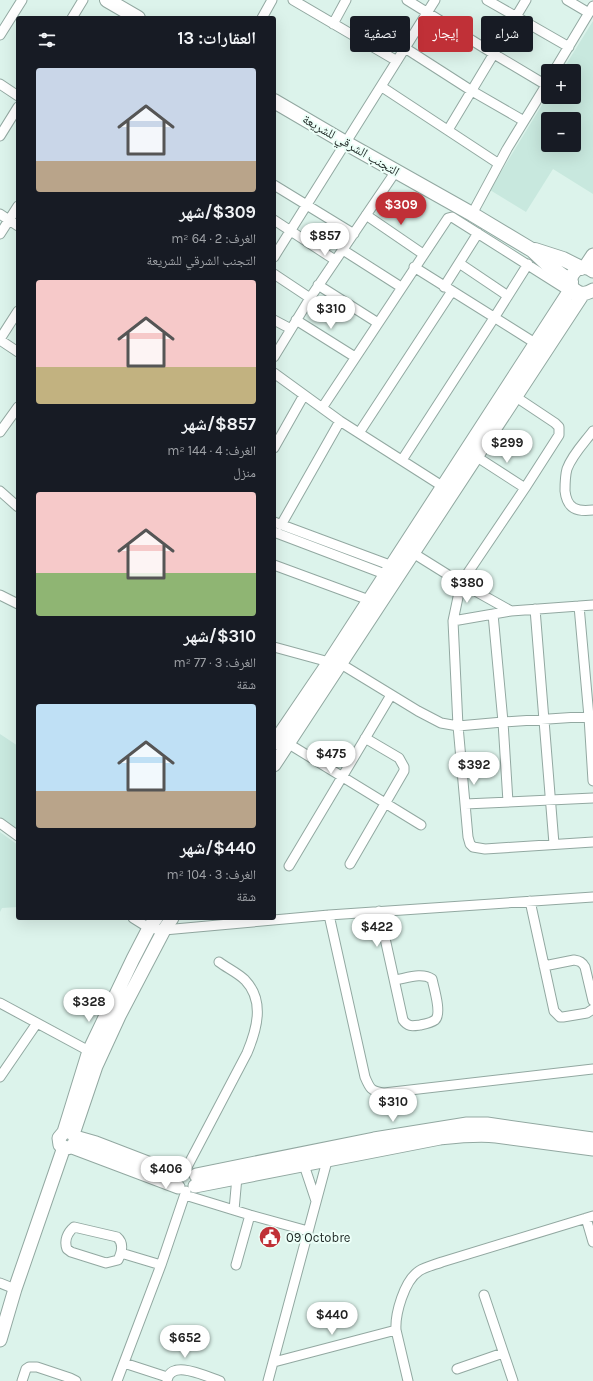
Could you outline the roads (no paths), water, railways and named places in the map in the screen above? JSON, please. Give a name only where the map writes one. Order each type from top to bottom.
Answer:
[{"type":"main road","points":[[109,1],[134,16]]},
{"type":"main road","name":"التجنب الشرقي للشريعة","points":[[276,103],[472,214],[532,250],[571,287]]},
{"type":"main road","name":"التجنب الشرقي للشريعة","points":[[532,250],[552,255],[586,269]]},
{"type":"main road","points":[[276,757],[280,741],[335,663],[394,572],[442,486],[571,287],[573,273],[586,269],[593,255]]},
{"type":"main road","points":[[335,663],[369,600],[394,572],[414,553],[516,397],[589,293],[575,290],[571,287]]},
{"type":"main road","points":[[0,1340],[16,1289],[96,1066],[119,1016],[171,920]]},
{"type":"main road","points":[[69,1139],[89,1051],[152,923]]},
{"type":"main road","points":[[187,1182],[374,1139],[467,1124],[487,1124],[593,1139]]},
{"type":"main road","points":[[69,1139],[96,1143],[148,1163],[187,1182],[237,1177],[327,1161],[440,1138],[463,1135],[481,1134],[593,1150]]},
{"type":"street","points":[[0,35],[22,0]]},
{"type":"street","points":[[73,16],[83,0]]},
{"type":"street","points":[[263,16],[272,0]]},
{"type":"street","points":[[293,0],[397,61]]},
{"type":"street","points":[[333,24],[346,0]]},
{"type":"street","points":[[407,0],[494,54],[541,80]]},
{"type":"street","points":[[410,40],[435,0]]},
{"type":"street","points":[[487,0],[514,16]]},
{"type":"street","points":[[517,16],[526,0]]},
{"type":"street","points":[[558,64],[591,10],[567,0]]},
{"type":"street","points":[[533,27],[569,47]]},
{"type":"street","points":[[410,51],[472,91],[524,121]]},
{"type":"street","points":[[276,254],[344,142],[382,87],[403,52]]},
{"type":"street","points":[[448,130],[494,54]]},
{"type":"street","points":[[0,84],[16,95]]},
{"type":"street","points":[[382,87],[500,164]]},
{"type":"street","points":[[472,214],[541,93]]},
{"type":"street","points":[[0,136],[16,110]]},
{"type":"street","points":[[276,354],[318,285],[396,171]]},
{"type":"street","points":[[276,186],[354,234]]},
{"type":"street","points":[[0,234],[16,209]]},
{"type":"street","points":[[0,214],[8,221],[16,225]]},
{"type":"street","points":[[366,215],[423,254]]},
{"type":"street","points":[[322,408],[414,267],[448,218],[452,217],[528,264],[571,287]]},
{"type":"street","points":[[276,221],[335,260]]},
{"type":"street","points":[[359,433],[448,289],[459,263],[478,233]]},
{"type":"street","points":[[343,250],[401,287]]},
{"type":"street","points":[[459,263],[508,296]]},
{"type":"street","points":[[402,460],[528,264]]},
{"type":"street","points":[[414,267],[535,343]]},
{"type":"street","points":[[276,275],[310,298]]},
{"type":"street","points":[[318,285],[378,323]]},
{"type":"street","points":[[16,314],[0,340],[16,351]]},
{"type":"street","points":[[296,320],[355,357]]},
{"type":"street","points":[[276,321],[291,329]]},
{"type":"street","points":[[276,374],[340,421],[442,486]]},
{"type":"street","points":[[276,444],[304,395]]},
{"type":"street","points":[[516,397],[556,423],[559,427],[559,434],[526,488],[461,583],[453,621],[458,726],[468,837],[472,847],[485,849],[593,842]]},
{"type":"street","points":[[0,432],[16,410]]},
{"type":"street","points":[[340,421],[278,524],[394,572]]},
{"type":"street","points":[[593,431],[566,471],[565,484],[566,496],[569,505],[576,510],[593,510]]},
{"type":"street","points":[[477,457],[526,488]]},
{"type":"street","points":[[0,491],[16,505]]},
{"type":"street","points":[[276,533],[394,572]]},
{"type":"street","points":[[414,553],[461,583],[511,611]]},
{"type":"street","points":[[276,566],[369,600]]},
{"type":"street","points":[[0,595],[16,603]]},
{"type":"street","points":[[453,621],[511,611],[593,605]]},
{"type":"street","points":[[579,606],[591,716],[593,781]]},
{"type":"street","points":[[535,609],[554,844]]},
{"type":"street","points":[[493,614],[503,722],[508,802]]},
{"type":"street","points":[[276,648],[335,663],[418,712],[441,723],[458,726],[591,716]]},
{"type":"street","points":[[289,866],[391,695]]},
{"type":"street","points":[[350,864],[404,772],[404,766],[399,758],[365,738]]},
{"type":"street","points":[[280,741],[342,776],[421,825]]},
{"type":"street","points":[[465,804],[593,798]]},
{"type":"street","points":[[0,823],[16,835]]},
{"type":"street","points":[[276,920],[593,897]]},
{"type":"street","points":[[530,901],[554,1011],[557,1015],[564,1017],[587,1013],[593,1009]]},
{"type":"street","points":[[379,912],[403,1020],[407,1025],[412,1026],[435,1020],[438,1016],[438,1008],[432,979],[428,976],[422,975],[395,980]]},
{"type":"street","points":[[329,915],[365,1077],[370,1089],[384,1093],[593,1069]]},
{"type":"street","points":[[141,920],[152,923],[164,930],[274,920]]},
{"type":"street","points":[[544,966],[574,960],[583,963],[593,1001]]},
{"type":"street","points":[[117,1381],[161,1265],[187,1182],[247,1053],[257,1025],[258,1011],[256,998],[252,989],[244,980],[219,962]]},
{"type":"street","points":[[0,1003],[89,1051]]},
{"type":"street","points":[[0,1077],[37,1023]]},
{"type":"street","points":[[268,1381],[327,1161]]},
{"type":"street","points":[[304,1165],[316,1201]]},
{"type":"street","points":[[234,1210],[237,1177]]},
{"type":"street","points":[[187,1182],[234,1210],[308,1231]]},
{"type":"street","points":[[236,1265],[250,1215]]},
{"type":"street","points":[[408,1381],[395,1322],[397,1310],[402,1297],[414,1275],[419,1271],[442,1262],[590,1217],[593,1242]]},
{"type":"street","points":[[74,1227],[78,1227],[116,1237],[120,1240],[122,1245],[121,1253],[118,1260],[106,1262],[72,1252],[67,1249],[67,1236],[70,1230],[74,1227]]},
{"type":"street","points":[[121,1253],[161,1265]]},
{"type":"street","points":[[0,1283],[16,1289]]},
{"type":"street","points":[[484,1295],[513,1381]]},
{"type":"street","points":[[274,1362],[396,1330]]},
{"type":"street","points":[[457,1369],[503,1353]]},
{"type":"street","points":[[124,1363],[167,1379],[172,1372],[177,1369],[185,1369],[220,1381]]},
{"type":"street","points":[[22,1381],[26,1369],[33,1367],[76,1381]]},
{"type":"place","name":"09 Octobre","points":[[270,1237]]}]
